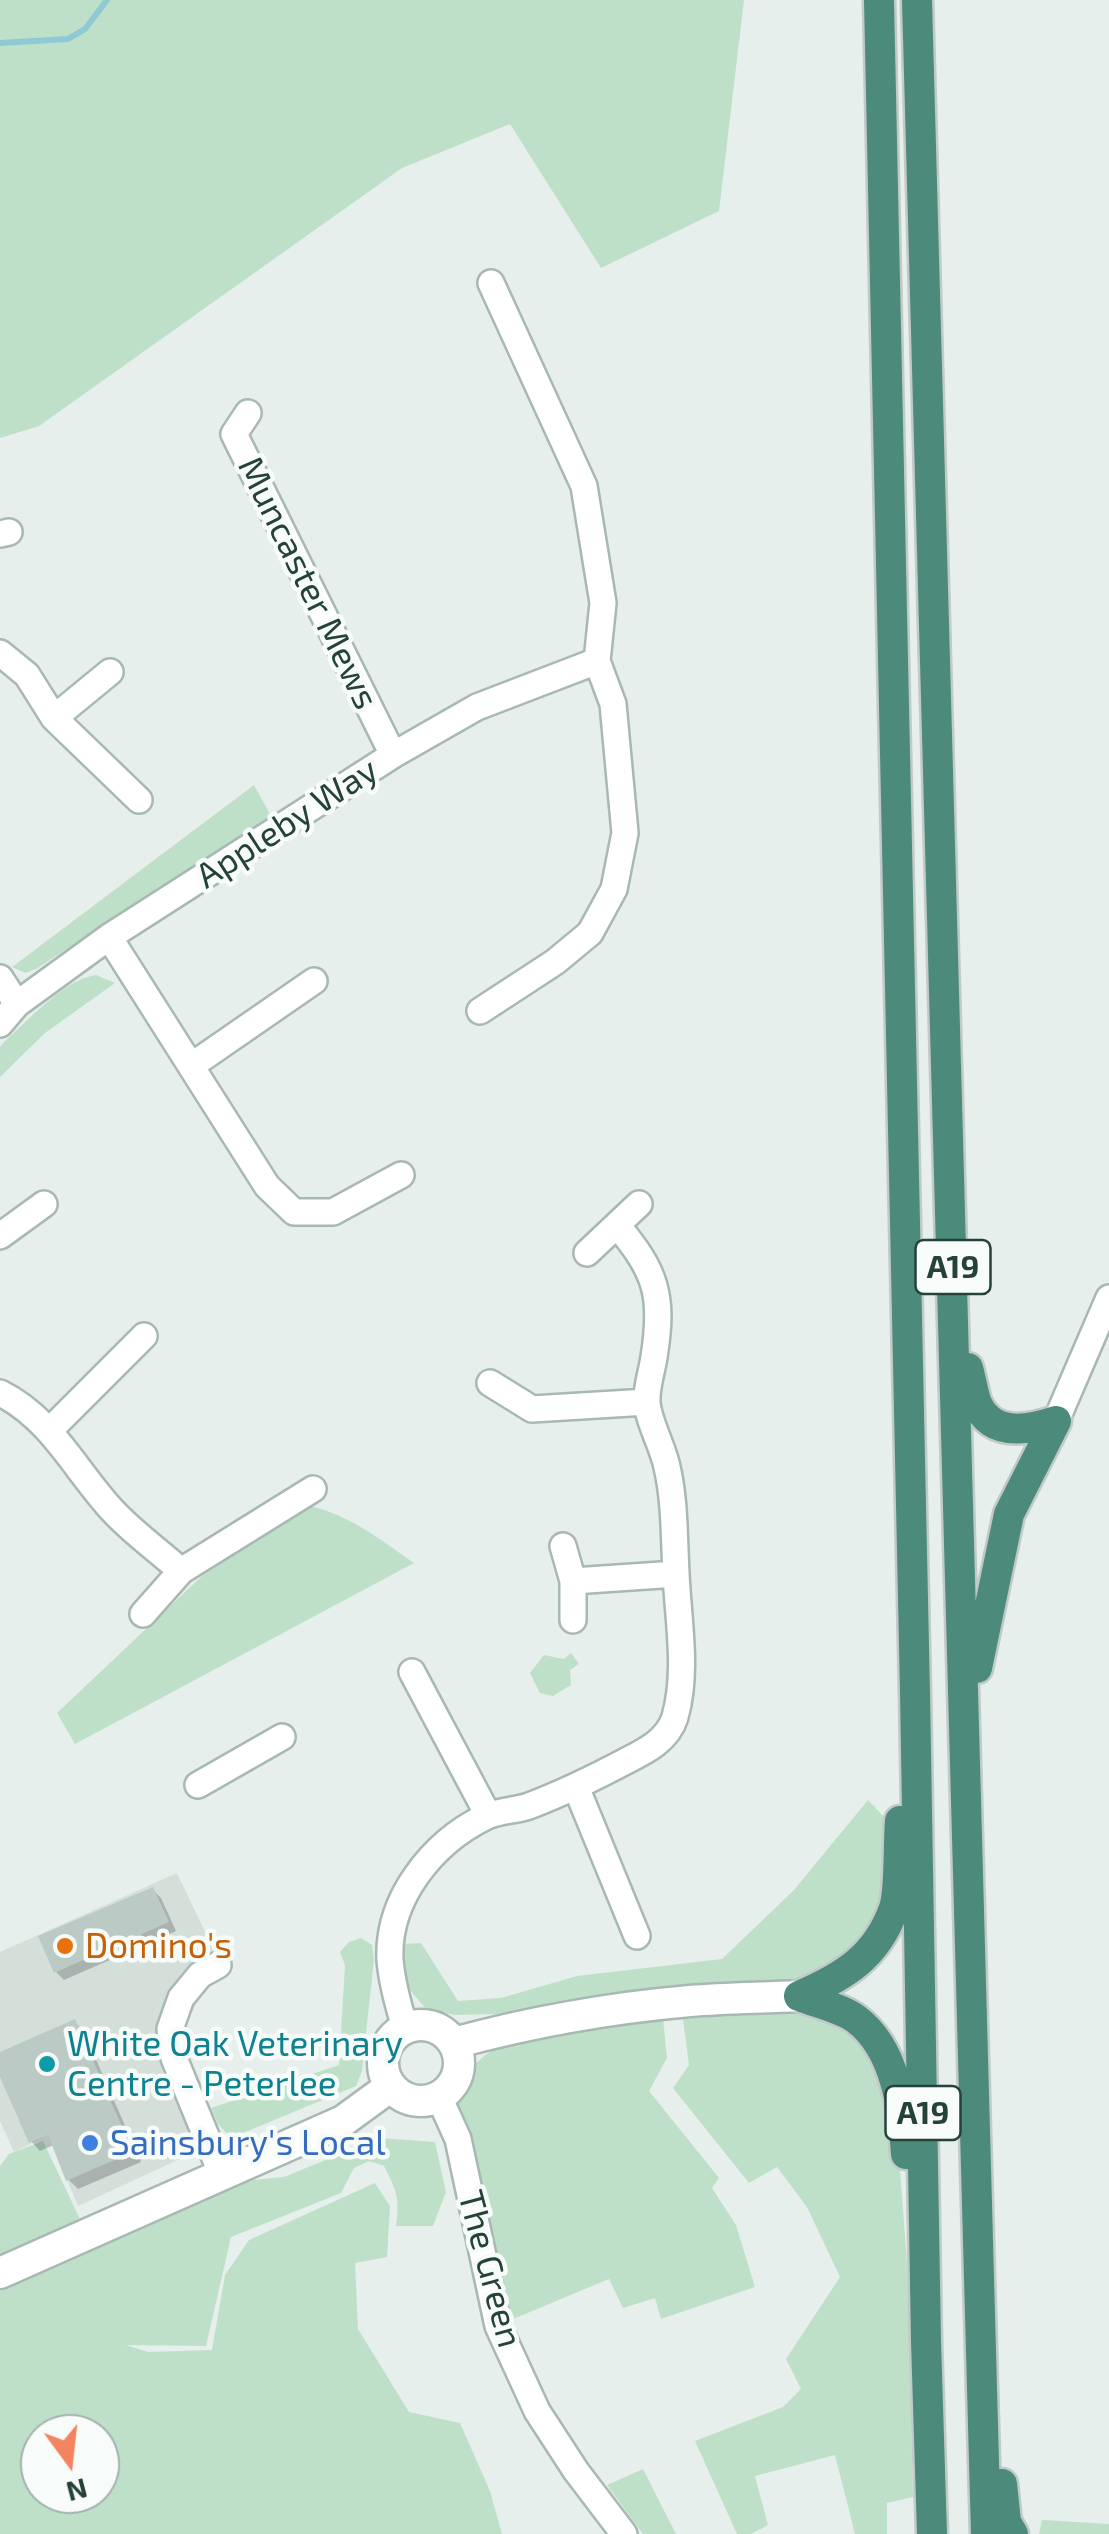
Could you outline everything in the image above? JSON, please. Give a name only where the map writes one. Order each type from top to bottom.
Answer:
[{"type":"highway","name":"A19","points":[[879,0],[932,2534]]},
{"type":"highway","name":"A19","points":[[917,0],[986,2534]]},
{"type":"highway","points":[[954,1314],[978,1405],[992,1423],[1030,1430],[1056,1421]]},
{"type":"highway","points":[[965,1733],[1009,1514],[1056,1421]]},
{"type":"highway","points":[[799,1996],[857,1966],[877,1942],[895,1906],[900,1814],[916,1692]]},
{"type":"highway","points":[[799,1996],[855,2018],[877,2042],[896,2083],[905,2134],[926,2341]]},
{"type":"highway","points":[[980,2358],[999,2452],[1006,2522],[1014,2534]]},
{"type":"street","points":[[480,1011],[555,962],[590,933],[614,888],[625,832],[613,704],[597,661],[604,603],[584,486],[491,284]]},
{"type":"street","name":"Muncaster Mews","points":[[248,413],[234,434],[393,755]]},
{"type":"street","points":[[0,653],[27,674],[54,718],[139,800]]},
{"type":"street","name":"Appleby Way","points":[[0,1024],[17,1004],[109,938],[393,755],[477,706],[597,661]]},
{"type":"street","points":[[54,718],[110,672]]},
{"type":"street","points":[[109,938],[267,1186],[294,1212],[333,1212],[401,1175]]},
{"type":"street","points":[[0,978],[17,1004]]},
{"type":"street","points":[[191,1066],[314,981]]},
{"type":"street","points":[[0,1236],[44,1204]]},
{"type":"street","points":[[588,1252],[638,1204]]},
{"type":"street","points":[[404,2027],[390,1959],[392,1927],[407,1888],[426,1861],[488,1815],[525,1807],[576,1787],[649,1749],[661,1740],[674,1720],[681,1662],[668,1467],[647,1402],[656,1346],[657,1298],[642,1256],[617,1224]]},
{"type":"street","points":[[1056,1421],[1109,1298]]},
{"type":"street","points":[[50,1430],[144,1336]]},
{"type":"street","points":[[490,1383],[532,1409],[647,1402]]},
{"type":"street","points":[[0,1393],[50,1430],[112,1510],[182,1571]]},
{"type":"street","points":[[144,1614],[182,1571],[313,1489]]},
{"type":"street","points":[[563,1546],[572,1581],[573,1620]]},
{"type":"street","points":[[572,1581],[676,1574]]},
{"type":"street","points":[[412,1672],[488,1815]]},
{"type":"street","points":[[198,1784],[282,1738]]},
{"type":"street","points":[[576,1787],[637,1936]]},
{"type":"street","points":[[218,1964],[200,1975],[181,1998],[170,2029],[174,2058],[222,2175]]},
{"type":"street","points":[[454,2043],[512,2027],[589,2013],[690,2001],[799,1996]]},
{"type":"street","points":[[434,2026],[454,2043],[459,2068],[448,2089],[438,2097],[426,2101],[404,2098],[382,2071],[382,2057],[389,2040],[404,2027],[434,2026]]},
{"type":"street","points":[[0,2272],[344,2121],[391,2086]]},
{"type":"street","name":"The Green","points":[[438,2097],[458,2138],[498,2326],[537,2411],[624,2534]]},
{"type":"shaded area","points":[[177,1873],[226,1976],[204,1987],[186,2024],[190,2072],[219,2141],[78,2206],[48,2135],[14,2152],[0,2121],[0,1952]]},
{"type":"green space","points":[[0,0],[744,0],[719,211],[601,268],[510,124],[402,168],[39,426],[0,438]]},
{"type":"green space","points":[[254,785],[271,816],[36,969],[25,973],[12,967]]},
{"type":"green space","points":[[96,975],[115,983],[45,1033],[0,1077],[3,1043],[71,984]]},
{"type":"green space","points":[[305,1505],[349,1521],[414,1563],[75,1744],[57,1713],[201,1577]]},
{"type":"green space","points":[[571,1653],[579,1664],[570,1670],[571,1685],[553,1696],[540,1693],[530,1673],[544,1655],[564,1659]]},
{"type":"green space","points":[[868,1800],[888,1821],[887,1901],[856,1950],[798,1986],[613,2001],[569,1999],[498,2014],[455,2015],[426,2009],[410,1990],[400,1966],[402,1944],[421,1943],[458,2001],[501,1998],[577,1976],[722,1959],[794,1890]]},
{"type":"green space","points":[[361,1938],[372,1945],[374,1959],[362,2071],[356,2086],[231,2138],[218,2124],[211,2108],[339,2065],[345,1965],[340,1952],[349,1942]]},
{"type":"green space","points":[[804,2012],[828,2018],[860,2037],[878,2061],[897,2129],[908,2276],[913,2497],[887,2503],[887,2534],[855,2534],[835,2455],[755,2476],[768,2525],[751,2534],[737,2534],[695,2441],[783,2407],[801,2389],[786,2359],[840,2277],[807,2207],[777,2167],[749,2183],[673,2088],[689,2065],[683,2019]]},
{"type":"green space","points":[[663,2018],[667,2058],[649,2091],[719,2178],[712,2188],[736,2225],[755,2287],[661,2319],[655,2298],[623,2308],[609,2279],[506,2322],[456,2111],[462,2084],[480,2060],[505,2045]]},
{"type":"green space","points":[[379,2138],[435,2142],[446,2192],[433,2226],[396,2226],[396,2195],[384,2166],[369,2161],[354,2168],[341,2193],[231,2237],[206,2346],[126,2345],[148,2352],[212,2350],[225,2275],[249,2240],[375,2183],[390,2206],[387,2257],[355,2263],[358,2329],[409,2412],[460,2423],[490,2491],[502,2534],[0,2534],[0,2291],[72,2256],[252,2180],[284,2177]]},
{"type":"green space","points":[[43,2141],[80,2219],[0,2257],[0,2166],[9,2154]]},
{"type":"green space","points":[[643,2469],[676,2534],[643,2534],[607,2485]]},
{"type":"green space","points":[[1042,2520],[1109,2524],[1109,2534],[1039,2534]]},
{"type":"building","points":[[153,1887],[169,1922],[54,1973],[38,1936]]},
{"type":"building","points":[[75,2019],[133,2152],[66,2181],[48,2135],[29,2143],[0,2077],[0,2052]]},
{"type":"waterway","points":[[0,43],[68,39],[85,29],[107,0]]},
{"type":"place","name":"Domino's","points":[[65,1946]]},
{"type":"place","name":"White Oak Veterinary Centre - Peterlee","points":[[47,2064]]},
{"type":"place","name":"Sainsbury's Local","points":[[90,2143]]}]
